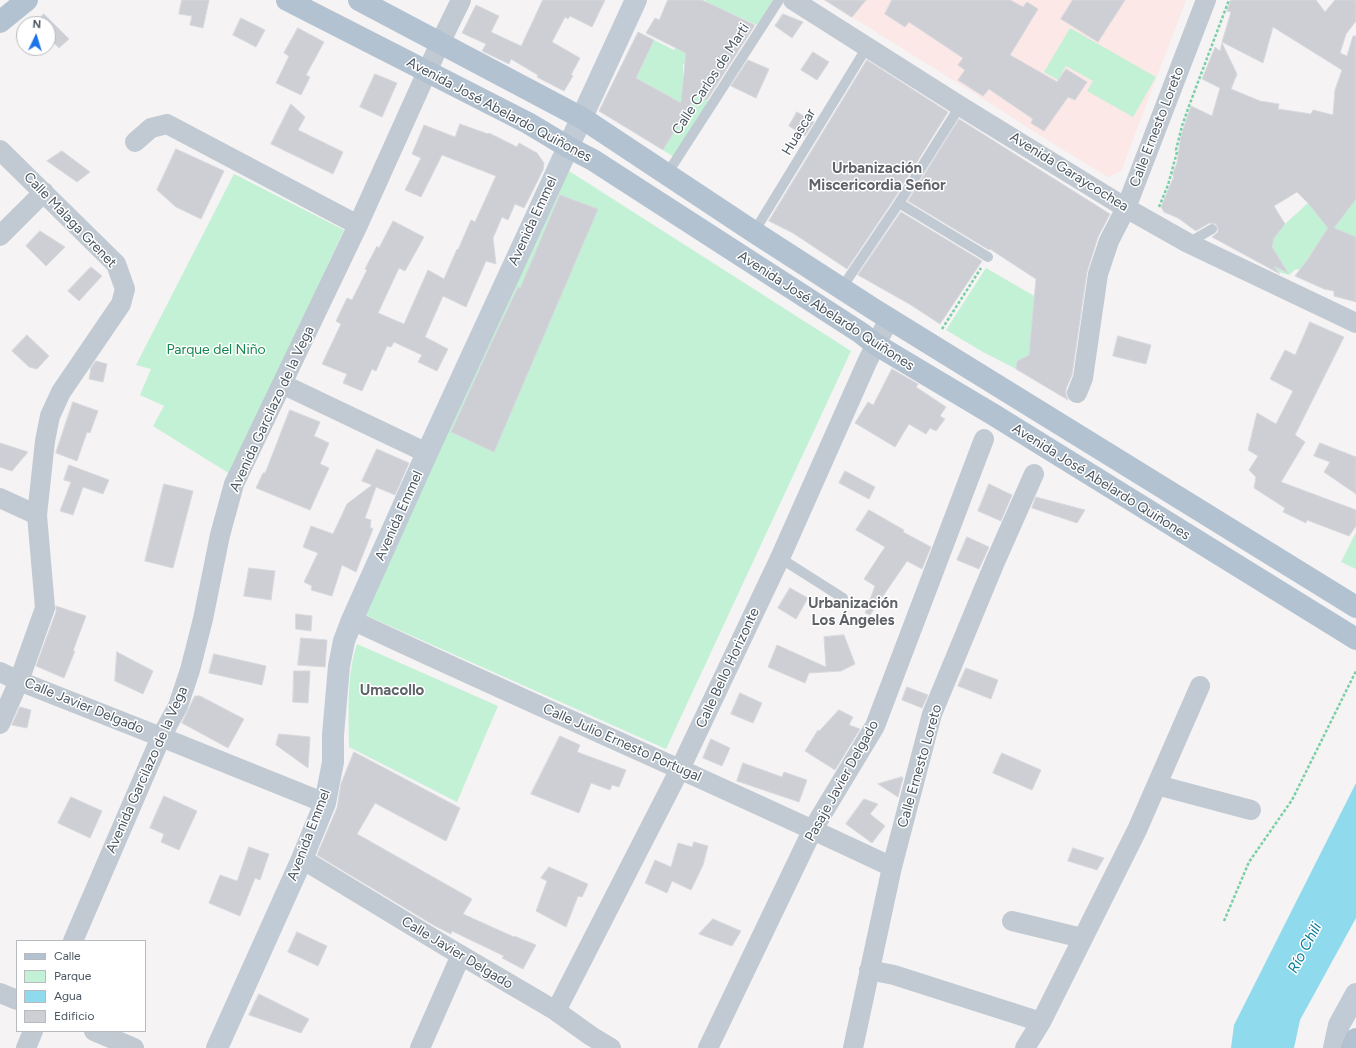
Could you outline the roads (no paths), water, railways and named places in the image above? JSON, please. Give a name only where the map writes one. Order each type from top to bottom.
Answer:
[{"type":"main road","points":[[0,22],[27,0]]},
{"type":"main road","name":"Avenida José Abelardo Quiñones","points":[[287,0],[528,123],[593,160],[861,333],[875,344],[994,415],[1356,639]]},
{"type":"main road","name":"Avenida José Abelardo Quiñones","points":[[359,0],[582,118],[841,289],[1356,607]]},
{"type":"main road","points":[[1352,1048],[1356,1039]]},
{"type":"street","name":"Avenida Garcilazo de la Vega","points":[[73,940],[161,737],[178,706],[190,670],[203,619],[220,535],[234,484],[358,225],[427,71],[461,0]]},
{"type":"street","name":"Avenida Emmel","points":[[217,1048],[302,859],[325,804],[333,762],[333,735],[339,666],[344,641],[352,620],[427,453],[636,0]]},
{"type":"street","name":"Avenida Garaycochea","points":[[793,0],[960,106],[1126,208],[1188,243],[1356,323]]},
{"type":"street","name":"Calle Ernesto Loreto","points":[[1077,394],[1083,378],[1098,274],[1109,241],[1126,208],[1206,0]]},
{"type":"street","points":[[135,142],[151,128],[167,124],[358,225]]},
{"type":"street","name":"Calle Malaga Grenet","points":[[0,150],[116,264],[125,289],[121,304],[60,392],[50,416],[45,441],[37,515],[45,608],[19,681],[0,724]]},
{"type":"street","points":[[0,236],[44,192]]},
{"type":"street","name":"Calle Bello Horizonte","points":[[556,1011],[680,769],[780,558],[875,344],[889,319]]},
{"type":"street","points":[[282,384],[427,453]]},
{"type":"street","name":"Pasaje Javier Delgado","points":[[708,1048],[813,830],[874,726],[984,439]]},
{"type":"street","name":"Calle Ernesto Loreto","points":[[853,1048],[892,867],[932,714],[995,562],[1034,474]]},
{"type":"street","points":[[0,498],[37,515]]},
{"type":"street","name":"Calle Julio Ernesto Portugal","points":[[352,620],[892,867]]},
{"type":"street","name":"Calle Javier Delgado","points":[[0,672],[325,804]]},
{"type":"street","points":[[1025,1048],[1041,1022],[1137,830],[1200,686]]},
{"type":"street","points":[[1157,785],[1251,810]]},
{"type":"street","name":"Calle Javier Delgado","points":[[302,859],[556,1011],[589,1042],[611,1048]]},
{"type":"street","points":[[1012,921],[1082,938]]},
{"type":"street","points":[[420,1048],[461,955]]},
{"type":"street","points":[[869,970],[894,975],[1041,1022]]},
{"type":"street","points":[[0,993],[16,1000]]},
{"type":"street","points":[[1334,1048],[1339,1025],[1356,994]]},
{"type":"street","points":[[26,1048],[34,1032]]},
{"type":"street","points":[[96,1032],[134,1048]]},
{"type":"lane","name":"Calle Carlos de Marti","points":[[667,174],[779,0]]},
{"type":"lane","name":"Huascar","points":[[754,232],[867,47]]},
{"type":"lane","points":[[841,289],[899,203],[960,106]]},
{"type":"lane","points":[[899,203],[988,258]]},
{"type":"lane","points":[[1188,243],[1212,228]]},
{"type":"lane","points":[[780,558],[844,598]]},
{"type":"water","name":"Río Chili","points":[[1356,783],[1356,918],[1300,1020],[1294,1048],[1231,1048],[1234,1025]]},
{"type":"district","name":"Urbanización Miscericordia Señor","points":[[877,178]]},
{"type":"district","name":"Urbanización Los Ángeles","points":[[853,612]]},
{"type":"district","name":"Umacollo","points":[[392,691]]},
{"type":"park label","name":"Parque del Niño","points":[[216,350]]}]
